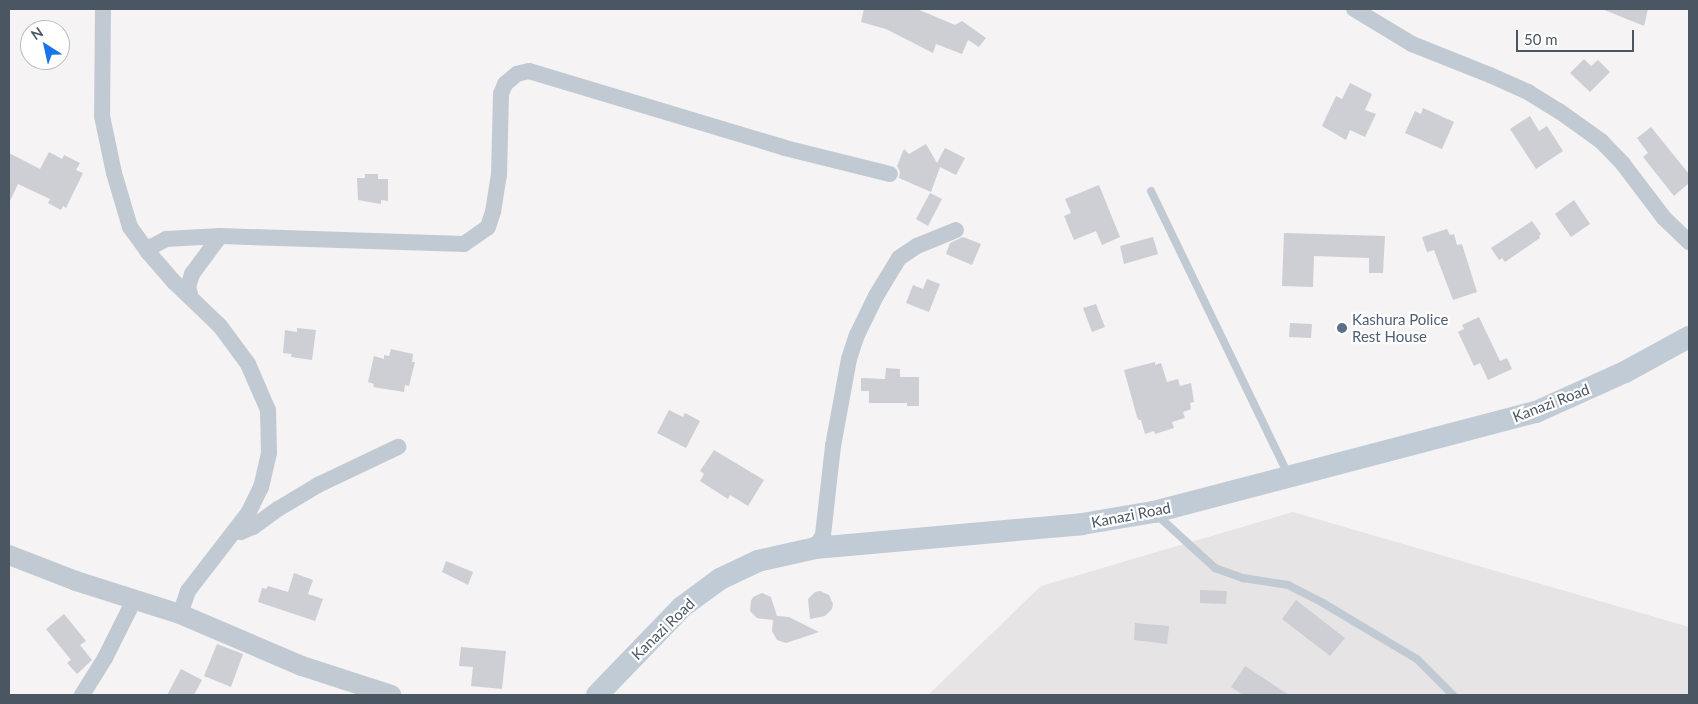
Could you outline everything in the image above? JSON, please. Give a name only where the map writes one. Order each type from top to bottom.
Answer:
[{"type":"main road","name":"Kanazi Road","points":[[597,695],[682,607],[720,578],[758,561],[815,548],[1082,524],[1154,512],[1536,412],[1625,372],[1689,337]]},
{"type":"street","points":[[103,9],[102,116],[114,173],[130,227],[148,252],[173,280],[190,294],[220,326],[248,364],[268,410],[269,453],[261,487],[249,512],[236,531],[188,591],[180,614]]},
{"type":"street","points":[[1354,9],[1412,44],[1498,78],[1528,92],[1559,111],[1601,141],[1623,164],[1664,218],[1689,242]]},
{"type":"street","points":[[148,252],[153,246],[166,239],[220,236],[464,244],[488,227],[493,212],[499,176],[501,94],[504,84],[517,74],[529,71],[757,140],[890,174]]},
{"type":"street","points":[[815,548],[823,535],[833,446],[849,359],[857,335],[876,296],[899,258],[917,246],[956,230]]},
{"type":"street","points":[[190,294],[188,287],[192,274],[220,236]]},
{"type":"street","points":[[236,531],[241,532],[253,528],[278,509],[318,484],[398,448]]},
{"type":"street","points":[[9,554],[76,581],[180,614],[302,666],[391,695]]},
{"type":"street","points":[[82,695],[105,658],[134,600]]},
{"type":"lane","points":[[1152,191],[1289,476]]},
{"type":"lane","points":[[1154,512],[1180,538],[1215,568],[1243,578],[1288,585],[1322,602],[1417,659],[1453,695]]},
{"type":"shaded area","points":[[1293,512],[1689,627],[1689,695],[928,695],[1041,586]]},
{"type":"building","points":[[864,9],[917,9],[955,25],[962,21],[986,38],[979,47],[968,40],[962,54],[936,44],[933,53],[886,29],[861,22]]},
{"type":"building","points":[[1602,9],[1648,9],[1644,26]]},
{"type":"building","points":[[1584,59],[1591,66],[1598,60],[1610,72],[1590,92],[1570,73]]},
{"type":"building","points":[[1350,83],[1372,94],[1365,110],[1376,114],[1365,137],[1350,130],[1346,140],[1322,126],[1336,96],[1342,99]]},
{"type":"building","points":[[1423,108],[1454,122],[1442,149],[1405,133],[1415,111],[1421,114]]},
{"type":"building","points":[[1530,116],[1539,131],[1547,126],[1563,151],[1536,169],[1510,129]]},
{"type":"building","points":[[1651,127],[1689,174],[1689,183],[1674,196],[1643,157],[1648,153],[1637,138]]},
{"type":"building","points":[[926,144],[937,163],[945,148],[965,158],[956,175],[940,167],[931,192],[899,178],[900,172],[897,166],[904,149],[909,154]]},
{"type":"building","points":[[49,152],[62,159],[64,155],[80,163],[76,170],[83,173],[66,208],[63,206],[61,210],[48,203],[50,199],[18,184],[9,203],[9,153],[40,169]]},
{"type":"building","points":[[365,174],[378,174],[378,179],[388,179],[388,201],[381,200],[381,204],[358,200],[357,178],[365,178]]},
{"type":"building","points":[[1099,185],[1120,237],[1102,245],[1096,231],[1074,240],[1064,216],[1071,213],[1065,199]]},
{"type":"building","points":[[930,193],[942,199],[928,226],[916,219]]},
{"type":"building","points":[[1574,200],[1590,224],[1571,237],[1555,214]]},
{"type":"building","points":[[1532,221],[1541,234],[1540,238],[1505,262],[1502,258],[1499,260],[1491,248]]},
{"type":"building","points":[[1447,229],[1450,235],[1454,234],[1457,245],[1462,244],[1477,292],[1453,300],[1434,250],[1427,252],[1422,237]]},
{"type":"building","points":[[1284,233],[1385,236],[1383,273],[1369,273],[1369,258],[1314,256],[1313,287],[1282,286]]},
{"type":"building","points":[[963,237],[981,244],[972,265],[946,254],[950,243]]},
{"type":"building","points":[[1153,237],[1158,254],[1124,264],[1120,246]]},
{"type":"building","points":[[927,279],[940,284],[929,312],[906,303],[913,285],[923,289]]},
{"type":"building","points":[[1096,304],[1105,327],[1092,332],[1083,308]]},
{"type":"building","points":[[1479,317],[1500,361],[1507,358],[1512,369],[1488,380],[1480,363],[1474,366],[1458,332],[1464,329],[1462,325]]},
{"type":"building","points":[[1290,323],[1312,324],[1311,338],[1289,337]]},
{"type":"building","points":[[297,328],[316,330],[312,360],[291,357],[292,354],[283,353],[285,330],[297,332]]},
{"type":"building","points":[[391,349],[413,354],[412,362],[415,362],[409,386],[405,385],[404,392],[373,387],[374,384],[368,382],[374,356],[384,359],[384,355],[389,356]]},
{"type":"building","points":[[1155,362],[1155,365],[1161,363],[1167,382],[1178,379],[1180,386],[1191,383],[1194,402],[1190,403],[1191,409],[1183,412],[1185,418],[1172,422],[1174,428],[1155,434],[1154,431],[1145,434],[1141,420],[1137,417],[1124,370]]},
{"type":"building","points":[[886,368],[900,369],[900,377],[919,377],[919,406],[907,406],[907,403],[869,403],[869,391],[861,391],[861,378],[885,379]]},
{"type":"building","points":[[669,410],[683,417],[685,413],[700,421],[686,448],[657,433]]},
{"type":"building","points":[[714,450],[764,480],[748,506],[730,495],[728,499],[700,481],[704,474],[700,471]]},
{"type":"building","points":[[446,561],[473,572],[468,585],[442,572]]},
{"type":"building","points":[[294,573],[313,580],[308,594],[323,599],[315,621],[258,602],[262,588],[266,589],[268,586],[288,592]]},
{"type":"building","points":[[1200,590],[1227,591],[1226,604],[1200,603]]},
{"type":"building","points":[[820,591],[829,595],[833,604],[832,609],[825,616],[810,619],[808,599],[815,592]]},
{"type":"building","points":[[762,593],[771,597],[777,616],[789,617],[819,632],[786,643],[777,640],[772,631],[773,620],[757,618],[750,611],[753,597]]},
{"type":"building","points":[[1296,600],[1345,638],[1330,656],[1282,619]]},
{"type":"building","points":[[64,614],[86,641],[80,645],[92,660],[77,674],[67,663],[71,660],[46,629]]},
{"type":"building","points":[[1135,623],[1169,626],[1167,644],[1134,640]]},
{"type":"building","points":[[217,644],[243,654],[231,687],[204,676]]},
{"type":"building","points":[[461,647],[506,651],[502,689],[471,686],[473,667],[459,666]]},
{"type":"building","points":[[1245,666],[1289,695],[1243,695],[1231,687]]},
{"type":"building","points":[[181,669],[202,680],[194,695],[167,695]]},
{"type":"place","name":"Kashura Police Rest House","points":[[1342,328]]}]
